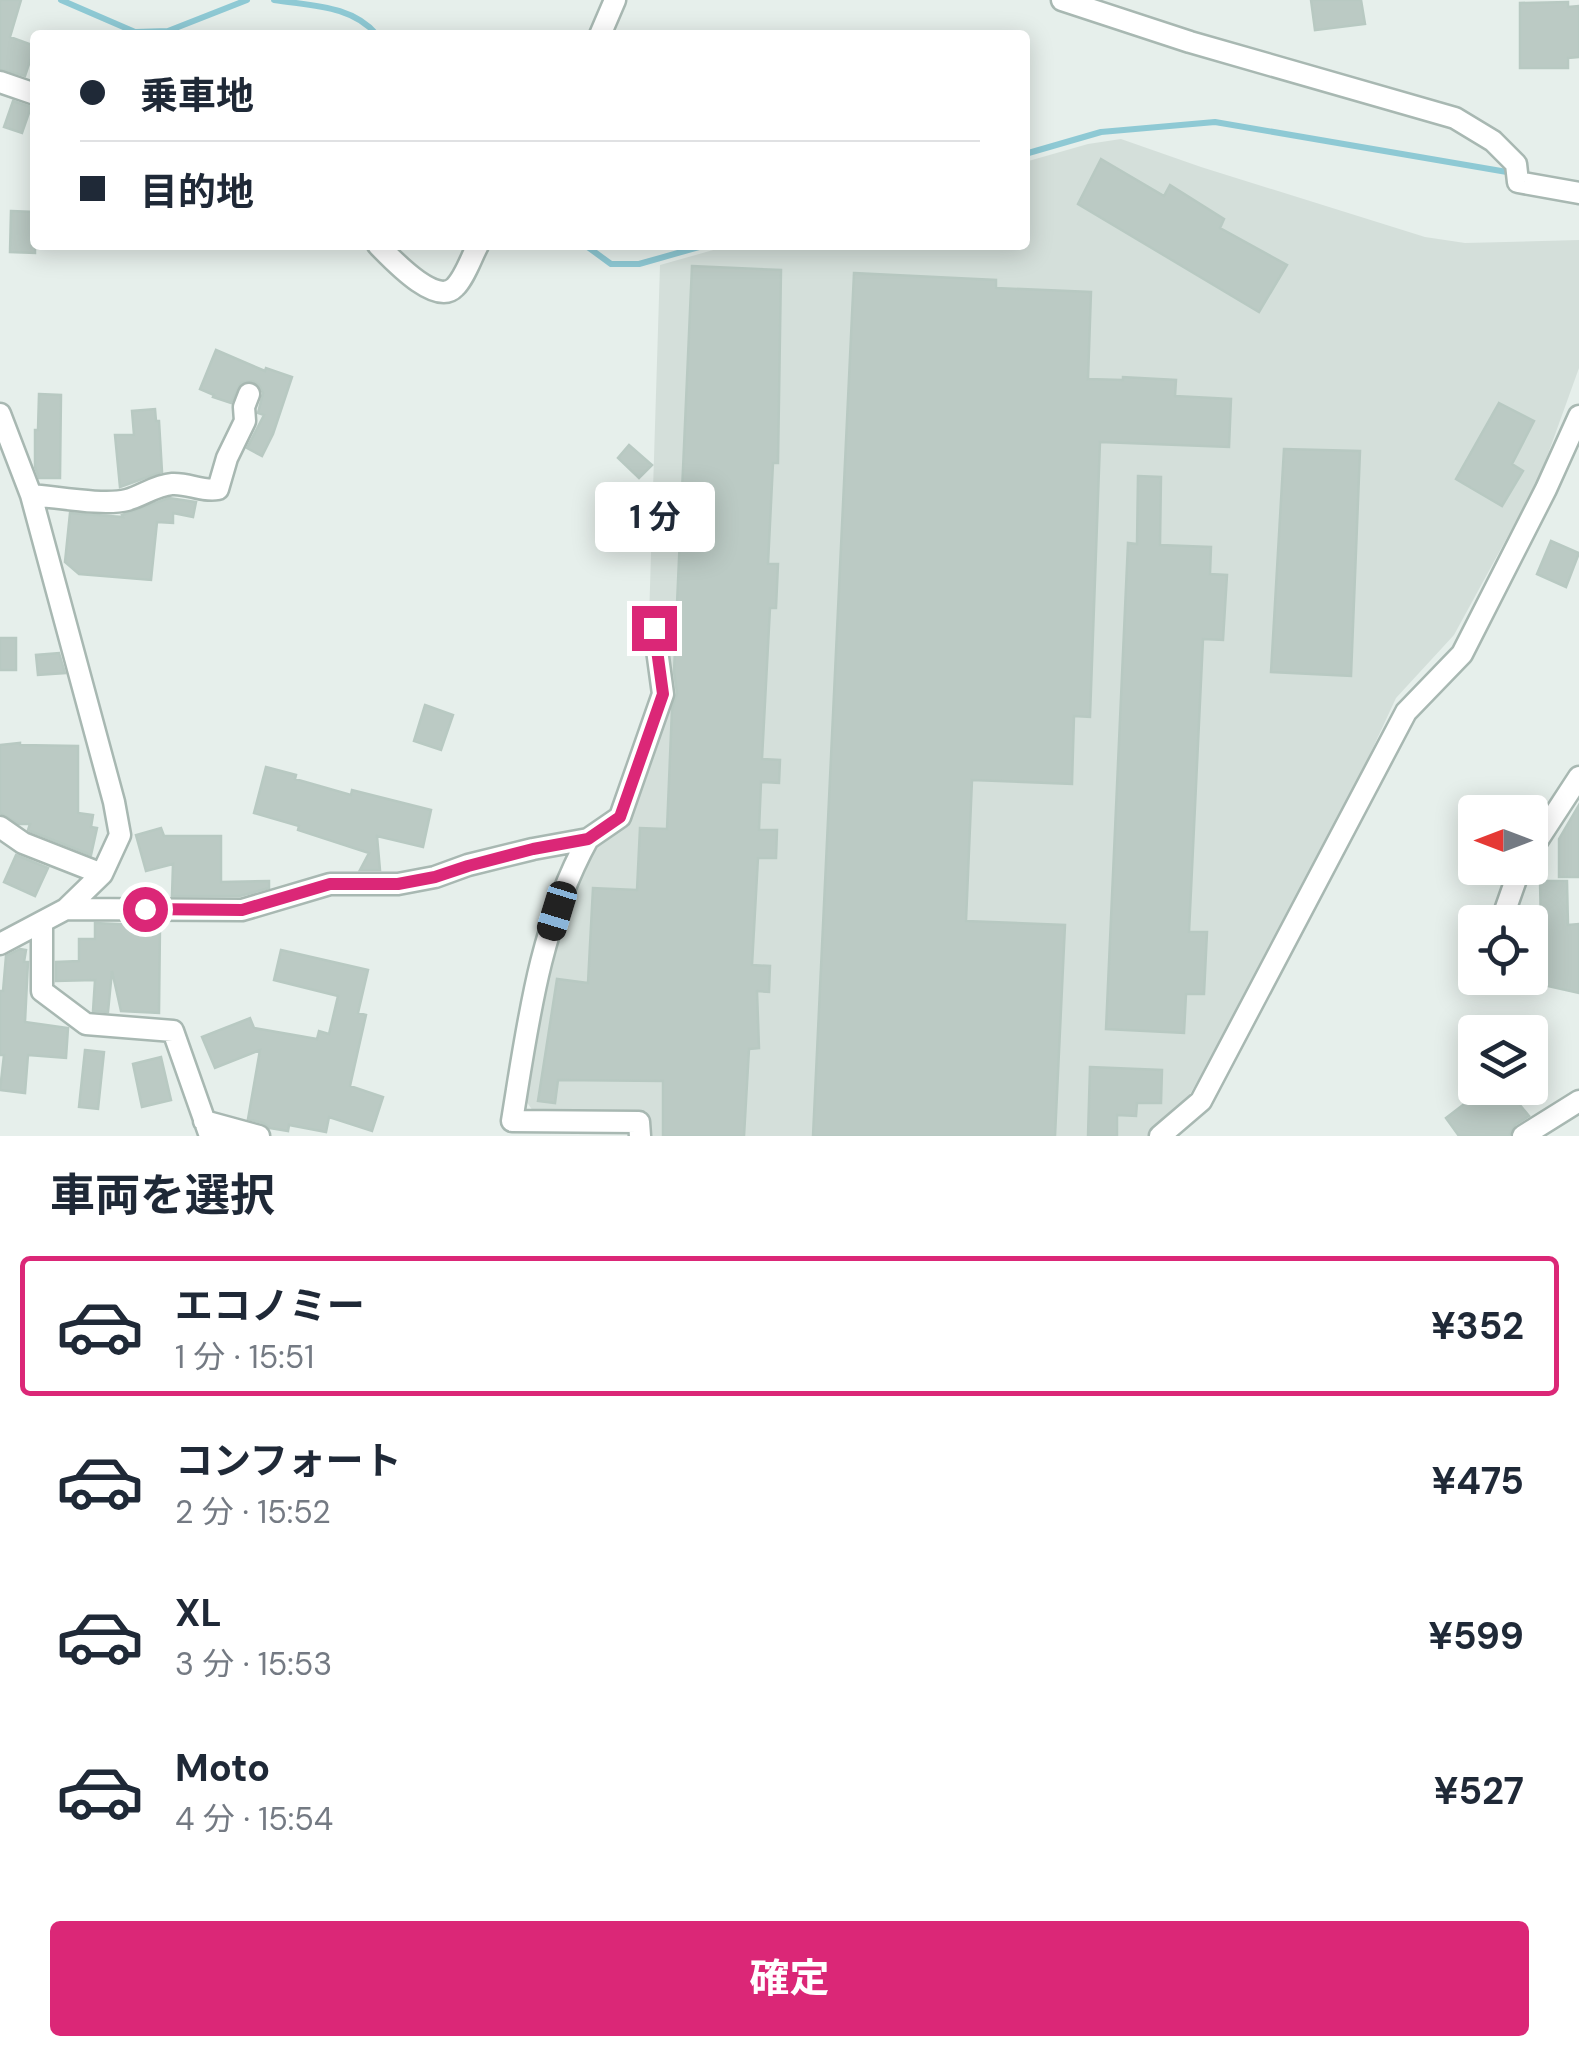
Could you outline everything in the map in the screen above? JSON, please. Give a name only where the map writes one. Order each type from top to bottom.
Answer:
[{"type":"street","points":[[602,30],[616,0]]},
{"type":"street","points":[[1062,0],[1190,42],[1455,118],[1493,141],[1516,164],[1518,182],[1579,193]]},
{"type":"street","points":[[0,82],[30,92]]},
{"type":"street","points":[[383,250],[406,272],[438,293],[458,286],[476,250]]},
{"type":"street","points":[[32,495],[110,501],[126,500],[171,484],[206,492],[218,489],[227,458],[245,422],[244,406],[249,394]]},
{"type":"street","points":[[0,414],[32,495],[120,835],[102,874],[66,909],[0,944]]},
{"type":"street","points":[[1160,1136],[1200,1101],[1406,712],[1462,654],[1579,416]]},
{"type":"street","points":[[66,909],[242,910],[330,884],[398,884],[588,839],[620,817],[663,694],[654,628]]},
{"type":"street","points":[[1548,825],[1579,778]]},
{"type":"street","points":[[0,827],[23,843],[102,874]]},
{"type":"street","points":[[588,839],[568,876],[535,981],[512,1122],[640,1122],[640,1136]]},
{"type":"street","points":[[42,922],[42,991],[86,1024],[173,1030],[207,1129],[258,1136]]},
{"type":"street","points":[[1523,1136],[1579,1101]]},
{"type":"shaded area","points":[[1121,139],[1425,237],[1465,243],[1579,240],[1579,368],[1539,479],[1454,635],[1396,698],[1352,793],[1219,1045],[1183,1106],[1148,1136],[647,1136],[646,1111],[533,1111],[526,1101],[540,991],[587,844],[624,819],[666,695],[660,620],[649,619],[660,265],[713,250],[1030,250],[1030,161]]},
{"type":"building","points":[[0,0],[21,0],[10,37],[30,44],[30,61],[25,76],[0,69]]},
{"type":"building","points":[[1311,0],[1361,0],[1365,24],[1315,30]]},
{"type":"building","points":[[1568,2],[1568,7],[1579,6],[1579,57],[1568,58],[1568,68],[1520,68],[1520,3]]},
{"type":"building","points":[[13,101],[30,107],[22,133],[4,127]]},
{"type":"building","points":[[1101,159],[1164,196],[1170,185],[1224,219],[1220,228],[1287,265],[1259,312],[1078,204]]},
{"type":"building","points":[[11,211],[30,212],[30,250],[35,253],[10,252]]},
{"type":"building","points":[[692,266],[781,270],[778,463],[773,463],[768,564],[778,564],[776,608],[770,608],[762,759],[780,760],[779,783],[761,782],[759,830],[777,830],[776,858],[758,858],[752,965],[770,966],[769,992],[757,991],[759,1048],[749,1049],[744,1136],[663,1136],[663,1081],[558,1080],[555,1103],[538,1101],[557,979],[588,983],[593,888],[637,890],[640,828],[667,829],[672,709],[677,693],[674,672]]},
{"type":"building","points":[[854,273],[996,280],[996,288],[1091,292],[1088,379],[1176,380],[1175,396],[1231,399],[1229,447],[1100,442],[1090,717],[1074,716],[1072,784],[972,780],[966,921],[1065,925],[1055,1136],[813,1136]]},
{"type":"building","points":[[216,350],[265,371],[266,368],[292,377],[262,456],[247,448],[264,415],[258,413],[263,393],[259,385],[253,381],[241,383],[231,403],[200,389]]},
{"type":"building","points":[[39,394],[61,395],[60,478],[39,478],[35,467]]},
{"type":"building","points":[[1499,403],[1534,421],[1512,464],[1523,471],[1502,506],[1456,479]]},
{"type":"building","points":[[155,409],[162,472],[120,487],[115,435],[134,435],[132,411]]},
{"type":"building","points":[[629,445],[652,465],[639,478],[618,458]]},
{"type":"building","points":[[1284,449],[1360,451],[1351,676],[1271,672]]},
{"type":"building","points":[[1138,476],[1161,477],[1160,545],[1211,547],[1210,574],[1227,575],[1223,640],[1203,639],[1189,932],[1207,932],[1204,994],[1186,994],[1184,1033],[1106,1029],[1128,543],[1137,544]]},
{"type":"building","points":[[169,498],[196,502],[193,517],[173,513],[173,523],[157,522],[151,580],[79,574],[65,562],[70,513],[123,517]]},
{"type":"building","points":[[1551,541],[1579,553],[1566,587],[1537,574]]},
{"type":"building","points":[[0,638],[16,638],[16,670],[0,670]]},
{"type":"building","points":[[59,653],[65,673],[38,675],[36,655]]},
{"type":"building","points":[[425,705],[453,715],[441,750],[414,741]]},
{"type":"building","points":[[0,745],[78,746],[78,813],[93,815],[91,827],[97,828],[91,855],[30,831],[30,824],[19,824],[0,813]]},
{"type":"building","points":[[266,767],[351,795],[352,790],[431,810],[423,847],[377,836],[380,870],[360,870],[369,853],[254,813]]},
{"type":"building","points":[[1579,805],[1579,877],[1559,877],[1559,839]]},
{"type":"building","points":[[161,828],[164,836],[221,836],[221,882],[269,881],[269,888],[240,896],[172,896],[173,864],[146,871],[136,835]]},
{"type":"building","points":[[16,855],[48,868],[35,896],[4,882]]},
{"type":"building","points":[[1567,881],[1568,925],[1579,924],[1579,993],[1548,986],[1548,905],[1541,905],[1540,885]]},
{"type":"building","points":[[95,923],[160,926],[159,1013],[121,1011],[112,971],[108,1012],[93,1011],[95,980],[56,981],[56,962],[79,961],[79,939],[95,939]]},
{"type":"building","points":[[26,950],[24,962],[28,962],[25,1022],[68,1028],[66,1058],[28,1055],[25,1093],[0,1090],[4,1055],[0,1055],[0,991],[6,956]]},
{"type":"building","points":[[281,950],[368,970],[358,1013],[366,1015],[350,1086],[383,1097],[372,1131],[329,1117],[326,1132],[289,1125],[288,1131],[270,1128],[248,1119],[260,1050],[215,1068],[202,1037],[250,1018],[254,1028],[317,1039],[319,1031],[329,1034],[338,996],[274,980]]},
{"type":"building","points":[[85,1050],[104,1052],[98,1109],[79,1107]]},
{"type":"building","points":[[161,1057],[171,1100],[142,1107],[133,1064]]},
{"type":"building","points":[[1090,1067],[1162,1070],[1161,1103],[1137,1103],[1136,1116],[1117,1115],[1117,1136],[1088,1136]]},
{"type":"building","points":[[1463,1105],[1520,1105],[1529,1116],[1515,1125],[1509,1136],[1459,1136],[1446,1118]]},
{"type":"waterway","points":[[61,0],[130,30]]},
{"type":"waterway","points":[[171,30],[247,0]]},
{"type":"waterway","points":[[274,0],[343,12],[372,30]]},
{"type":"waterway","points":[[1030,153],[1101,132],[1215,122],[1507,172]]},
{"type":"waterway","points":[[592,250],[611,264],[639,264],[688,250]]},
{"type":"route","points":[[145,909],[242,910],[330,884],[398,884],[588,839],[620,817],[663,694],[654,628]]}]
